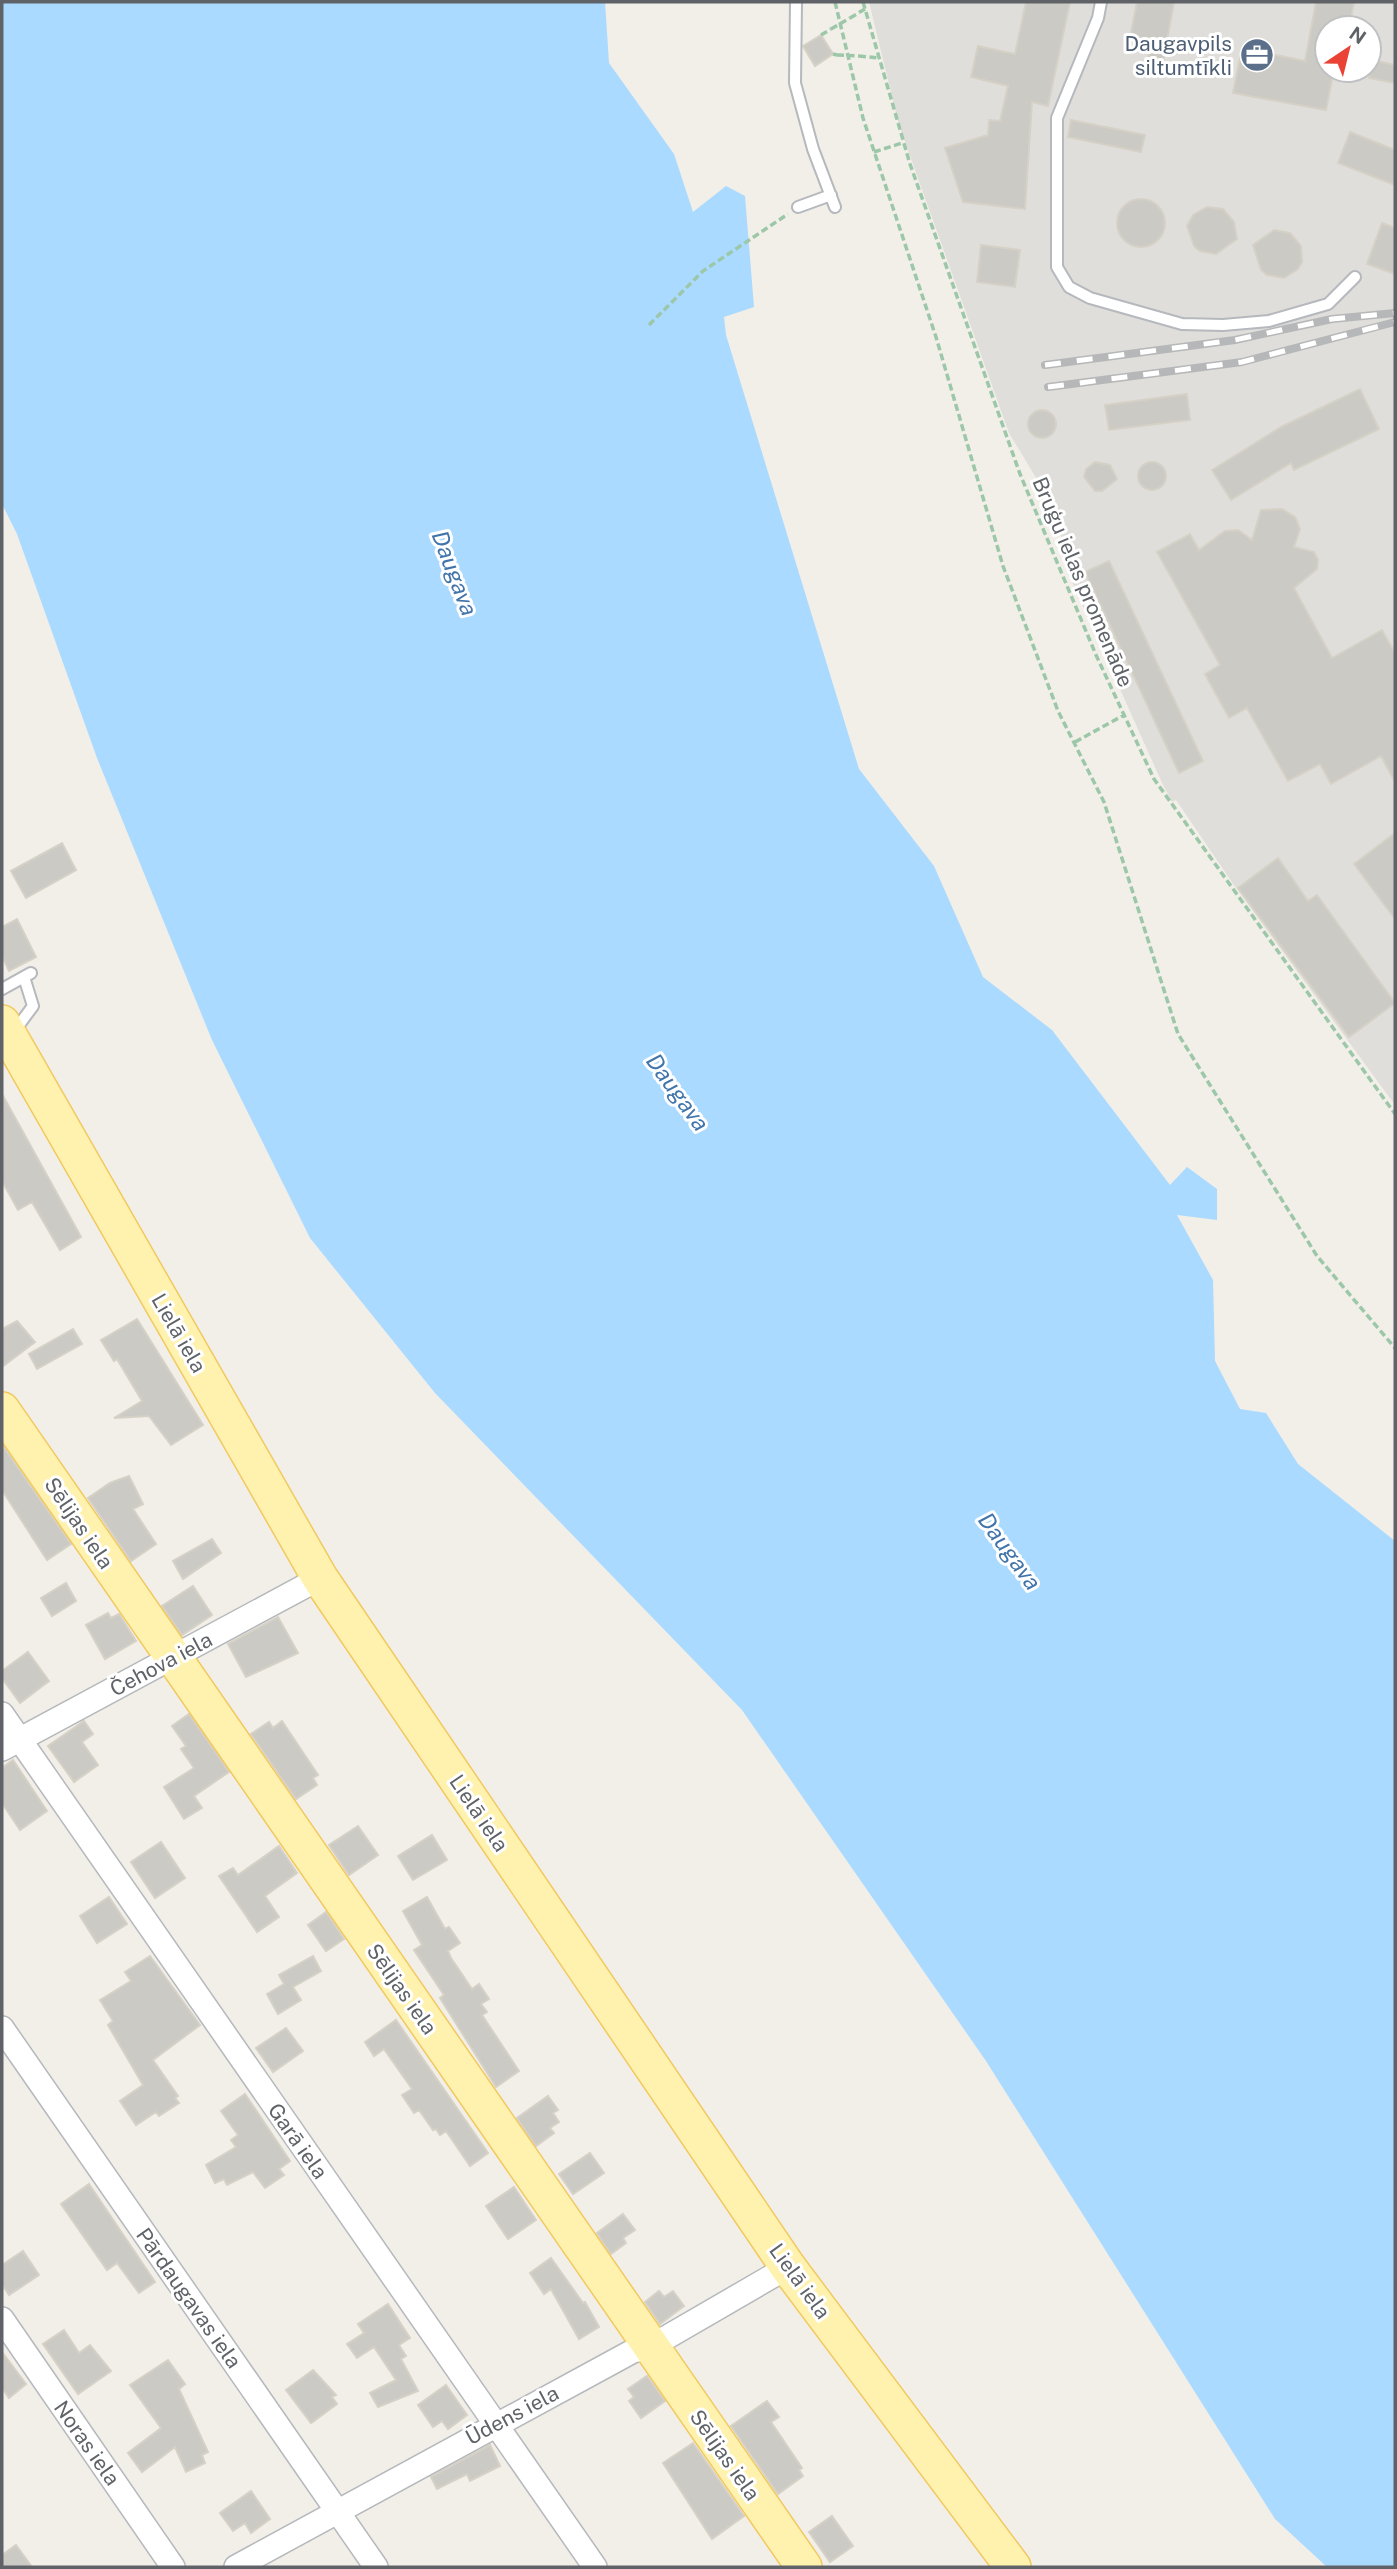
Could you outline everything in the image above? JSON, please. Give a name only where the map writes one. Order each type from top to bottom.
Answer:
[{"type":"main road","name":"Lielā iela","points":[[6,1030],[320,1578],[788,2267],[1013,2567]]},
{"type":"main road","name":"Sēlijas iela","points":[[2,1409],[804,2567]]},
{"type":"street","name":"Čehova iela","points":[[11,1744],[320,1578]]},
{"type":"street","name":"Garā iela","points":[[2,1714],[11,1744],[595,2567]]},
{"type":"street","name":"Pārdaugavas iela","points":[[2,2028],[376,2567]]},
{"type":"street","name":"Ūdens iela","points":[[236,2567],[494,2424],[633,2351],[650,2347],[788,2267]]},
{"type":"street","name":"Noras iela","points":[[2,2319],[173,2567]]},
{"type":"lane","points":[[796,2],[795,83],[813,149],[835,207]]},
{"type":"lane","points":[[1101,2],[1098,18],[1057,118],[1057,267],[1069,287],[1090,298],[1182,324],[1223,325],[1269,321],[1328,304],[1355,277]]},
{"type":"lane","points":[[798,207],[831,195]]},
{"type":"lane","points":[[2,989],[28,975],[33,1006],[6,1030]]},
{"type":"path","points":[[835,2],[874,152],[936,337],[1010,585],[1048,678],[1053,699],[1108,813],[1185,1046],[1317,1256],[1395,1348]]},
{"type":"path","name":"Bruģu ielas promenāde","points":[[863,2],[903,142],[1020,474],[1154,779],[1395,1114]]},
{"type":"path","points":[[821,35],[865,9]]},
{"type":"path","points":[[835,55],[878,58]]},
{"type":"path","points":[[874,152],[903,142]]},
{"type":"path","points":[[649,325],[703,271],[798,207]]},
{"type":"path","points":[[1075,741],[1124,715]]},
{"type":"shaded area","points":[[869,2],[1395,2],[1395,1105],[1236,888],[1176,800],[1172,802],[1064,564],[1071,560],[1035,476],[1009,433],[899,125]]},
{"type":"water","name":"Daugava","points":[[2,2],[605,2],[609,63],[674,154],[693,212],[726,186],[745,196],[754,307],[724,317],[726,335],[859,769],[934,866],[983,977],[1052,1030],[1170,1185],[1187,1167],[1217,1189],[1217,1220],[1177,1215],[1213,1280],[1215,1361],[1240,1409],[1266,1413],[1298,1464],[1395,1541],[1395,2567],[1327,2567],[1275,2519],[986,2061],[742,1710],[435,1393],[310,1238],[212,1040],[97,758],[17,534],[2,504]]},
{"type":"building","points":[[1026,2],[1070,2],[1048,106],[1032,102],[1025,209],[963,202],[945,148],[988,135],[989,120],[1000,121],[1008,86],[971,77],[978,46],[1015,54]]},
{"type":"building","points":[[1137,2],[1174,2],[1161,73],[1146,70],[1151,41],[1130,38]]},
{"type":"building","name":"Daugavpils siltumtīkli","points":[[1316,2],[1354,2],[1352,14],[1314,14]]},
{"type":"building","name":"Daugavpils siltumtīkli","points":[[1313,18],[1313,84],[1331,84],[1326,110],[1233,93],[1242,48],[1305,61]]},
{"type":"building","points":[[821,35],[833,54],[815,66],[803,46]]},
{"type":"building","points":[[1383,62],[1395,65],[1395,83],[1383,81]]},
{"type":"building","points":[[1071,120],[1145,135],[1141,152],[1068,137]]},
{"type":"building","points":[[1350,132],[1395,150],[1395,185],[1338,163]]},
{"type":"building","points":[[1141,199],[1158,206],[1165,223],[1158,240],[1141,247],[1124,240],[1117,223],[1124,206]]},
{"type":"building","points":[[1207,207],[1223,209],[1234,222],[1237,239],[1216,254],[1200,251],[1194,246],[1187,226],[1193,215]]},
{"type":"building","points":[[1382,223],[1395,228],[1395,274],[1367,264]]},
{"type":"building","points":[[1274,230],[1290,233],[1301,246],[1302,262],[1298,269],[1284,278],[1267,275],[1261,270],[1253,245]]},
{"type":"building","points":[[981,245],[1020,250],[1015,287],[977,282]]},
{"type":"building","points":[[1360,389],[1379,429],[1294,470],[1291,463],[1231,500],[1212,470],[1281,427]]},
{"type":"building","points":[[1187,394],[1190,420],[1109,430],[1105,405]]},
{"type":"building","points":[[1042,410],[1052,414],[1056,424],[1052,434],[1042,438],[1032,434],[1028,424],[1032,414]]},
{"type":"building","points":[[1095,462],[1110,465],[1117,479],[1102,491],[1095,491],[1084,477],[1086,469]]},
{"type":"building","points":[[1152,462],[1162,466],[1166,476],[1162,486],[1152,490],[1142,486],[1138,476],[1142,466]]},
{"type":"building","points":[[1282,509],[1295,517],[1300,529],[1294,547],[1314,552],[1318,560],[1317,569],[1294,588],[1332,658],[1382,630],[1395,653],[1395,782],[1381,756],[1331,784],[1320,764],[1288,781],[1247,708],[1229,718],[1205,674],[1220,665],[1157,552],[1190,534],[1199,550],[1225,531],[1238,530],[1252,540],[1261,510]]},
{"type":"building","points":[[1109,561],[1203,761],[1179,773],[1085,572]]},
{"type":"building","points":[[1395,833],[1395,919],[1354,864]]},
{"type":"building","points":[[62,843],[76,870],[26,898],[11,871]]},
{"type":"building","points":[[1278,858],[1308,901],[1317,895],[1395,1003],[1349,1037],[1238,888]]},
{"type":"building","points":[[17,919],[36,957],[9,971],[2,956],[2,927]]},
{"type":"building","points":[[2,1094],[81,1237],[60,1250],[32,1202],[18,1210],[2,1181]]},
{"type":"building","points":[[137,1319],[203,1425],[171,1445],[149,1416],[114,1418],[142,1401],[117,1359],[114,1361],[101,1340]]},
{"type":"building","points":[[17,1321],[35,1342],[2,1367],[2,1329]]},
{"type":"building","points":[[73,1329],[82,1344],[37,1369],[29,1354]]},
{"type":"building","points":[[2,1445],[71,1544],[47,1560],[2,1490]]},
{"type":"building","points":[[129,1476],[143,1504],[133,1509],[156,1544],[131,1561],[88,1498],[110,1483]]},
{"type":"building","points":[[212,1539],[221,1553],[183,1579],[173,1561]]},
{"type":"building","points":[[66,1583],[76,1601],[52,1616],[41,1598]]},
{"type":"building","points":[[193,1586],[212,1615],[182,1635],[162,1606]]},
{"type":"building","points":[[108,1613],[111,1618],[119,1614],[136,1641],[105,1659],[86,1625]]},
{"type":"building","points":[[278,1617],[298,1653],[246,1677],[228,1644]]},
{"type":"building","points":[[28,1652],[49,1681],[20,1703],[2,1678],[2,1671]]},
{"type":"building","points":[[189,1714],[229,1772],[194,1796],[202,1808],[184,1819],[164,1787],[194,1768],[181,1749],[186,1746],[172,1726]]},
{"type":"building","points":[[84,1721],[93,1734],[82,1742],[98,1765],[74,1782],[48,1746]]},
{"type":"building","points":[[282,1721],[318,1775],[313,1778],[317,1785],[296,1799],[251,1734],[269,1722],[273,1728]]},
{"type":"building","points":[[13,1760],[47,1811],[20,1830],[2,1803],[2,1768]]},
{"type":"building","points":[[358,1826],[378,1855],[349,1875],[329,1845]]},
{"type":"building","points":[[432,1835],[447,1860],[413,1880],[398,1856]]},
{"type":"building","points":[[161,1842],[185,1878],[155,1898],[131,1862]]},
{"type":"building","points":[[279,1846],[297,1873],[265,1896],[279,1917],[257,1932],[219,1876],[233,1868],[238,1875]]},
{"type":"building","points":[[109,1897],[127,1924],[97,1943],[80,1916]]},
{"type":"building","points":[[427,1897],[445,1929],[449,1927],[460,1943],[448,1951],[451,1958],[472,1989],[479,1984],[489,1999],[481,2004],[487,2012],[482,2015],[519,2071],[496,2087],[440,1998],[444,1995],[414,1950],[422,1945],[403,1911]]},
{"type":"building","points":[[326,1912],[344,1939],[326,1951],[308,1925]]},
{"type":"building","points":[[150,1956],[200,2025],[153,2060],[178,2096],[175,2098],[179,2103],[159,2116],[156,2112],[136,2125],[120,2101],[143,2085],[108,2025],[113,2021],[100,2000],[131,1981],[125,1972]]},
{"type":"building","points":[[313,1956],[321,1971],[293,1987],[301,2000],[278,2014],[267,1994],[284,1984],[279,1975]]},
{"type":"building","points":[[396,2020],[488,2153],[470,2166],[446,2131],[440,2135],[436,2129],[433,2130],[419,2110],[414,2113],[402,2095],[412,2089],[384,2049],[374,2056],[365,2042]]},
{"type":"building","points":[[286,2028],[303,2051],[273,2072],[256,2048]]},
{"type":"building","points":[[245,2094],[290,2161],[279,2169],[284,2175],[265,2188],[253,2172],[227,2185],[224,2179],[215,2183],[206,2165],[236,2147],[231,2140],[238,2135],[221,2111]]},
{"type":"building","points":[[548,2096],[558,2110],[553,2113],[559,2122],[550,2128],[554,2133],[536,2146],[517,2118]]},
{"type":"building","points":[[590,2153],[604,2173],[573,2194],[559,2174]]},
{"type":"building","points":[[89,2184],[155,2282],[139,2293],[117,2263],[107,2270],[61,2204]]},
{"type":"building","points":[[514,2187],[536,2220],[508,2239],[486,2206]]},
{"type":"building","points":[[623,2214],[635,2230],[623,2238],[626,2243],[611,2254],[597,2233]]},
{"type":"building","points":[[23,2251],[39,2275],[9,2295],[2,2284],[2,2265]]},
{"type":"building","points":[[551,2258],[583,2303],[585,2302],[599,2327],[579,2339],[551,2289],[544,2294],[530,2273]]},
{"type":"building","points":[[659,2291],[664,2297],[673,2291],[684,2306],[660,2324],[645,2302]]},
{"type":"building","points":[[388,2304],[410,2338],[399,2345],[406,2356],[401,2359],[418,2391],[378,2407],[370,2393],[396,2380],[374,2347],[357,2358],[347,2344],[364,2333],[358,2324]]},
{"type":"building","points":[[64,2330],[79,2353],[90,2345],[111,2371],[78,2394],[43,2344]]},
{"type":"building","points":[[2,2352],[26,2384],[9,2398],[2,2388]]},
{"type":"building","points":[[168,2360],[185,2384],[179,2389],[208,2452],[202,2455],[205,2463],[186,2472],[175,2447],[142,2472],[128,2453],[161,2428],[130,2385]]},
{"type":"building","points":[[313,2370],[336,2395],[332,2397],[337,2404],[311,2423],[286,2390]]},
{"type":"building","points":[[647,2376],[665,2401],[641,2418],[629,2401],[634,2397],[628,2389]]},
{"type":"building","points":[[446,2385],[467,2415],[448,2429],[442,2421],[433,2427],[418,2405]]},
{"type":"building","points":[[767,2401],[779,2417],[771,2422],[802,2468],[799,2470],[803,2476],[778,2494],[731,2426]]},
{"type":"building","points":[[693,2443],[744,2516],[712,2539],[663,2463]]},
{"type":"building","points":[[490,2445],[500,2466],[470,2481],[467,2474],[437,2489],[431,2477]]},
{"type":"building","points":[[251,2491],[270,2519],[251,2533],[245,2523],[233,2531],[220,2513]]},
{"type":"building","points":[[832,2516],[853,2546],[830,2562],[809,2532]]},
{"type":"building","points":[[16,2545],[32,2567],[2,2567],[2,2555]]},
{"type":"railway","points":[[1045,365],[1235,340],[1332,319],[1395,313]]},
{"type":"railway","points":[[1048,387],[1242,362],[1395,322]]},
{"type":"place","name":"Daugavpils siltumtīkli","points":[[1257,55]]}]
